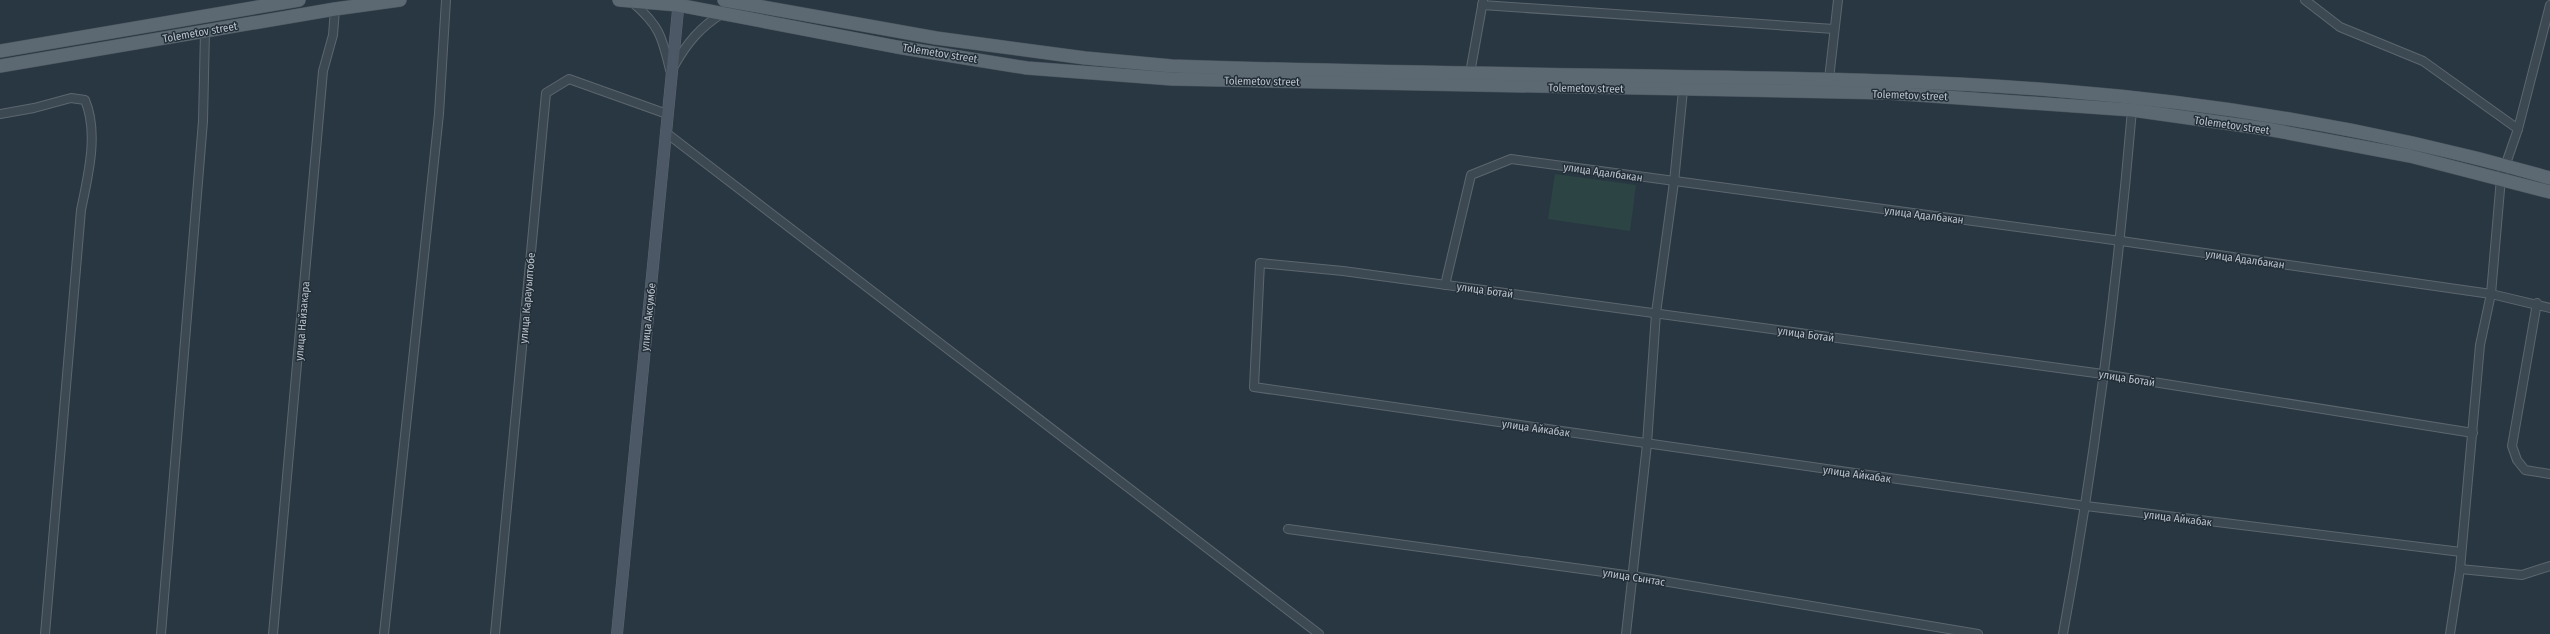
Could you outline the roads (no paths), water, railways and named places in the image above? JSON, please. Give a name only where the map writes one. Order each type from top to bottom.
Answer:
[{"type":"main road","name":"Tolemetov street","points":[[0,51],[300,0]]},
{"type":"main road","name":"Tolemetov street","points":[[0,66],[335,8],[400,0]]},
{"type":"main road","name":"Tolemetov street","points":[[626,1],[679,3],[723,7],[1085,58],[1179,66],[1470,73],[1770,85],[2132,110],[2268,129],[2410,156],[2501,178],[2550,192]]},
{"type":"main road","name":"улица Аксумбе","points":[[617,634],[666,114],[679,3]]},
{"type":"main road","name":"Tolemetov street","points":[[723,7],[896,46],[1027,68],[1164,79],[1683,90],[1829,80],[1981,85],[2136,98],[2270,117],[2391,138],[2505,165],[2550,178]]},
{"type":"street","points":[[384,634],[439,114],[446,0]]},
{"type":"street","points":[[1829,80],[1838,0]]},
{"type":"street","points":[[2305,0],[2340,27],[2423,61],[2518,129]]},
{"type":"street","points":[[626,1],[651,18],[660,32],[671,72]]},
{"type":"street","points":[[1470,73],[1483,2],[1834,29]]},
{"type":"street","points":[[2450,634],[2460,569],[2480,345],[2491,294],[2501,178],[2518,129],[2550,5]]},
{"type":"street","points":[[671,72],[692,37],[723,7]]},
{"type":"street","name":"улица Найзакара","points":[[273,634],[323,71],[333,35],[335,8]]},
{"type":"street","points":[[161,634],[203,121],[205,31]]},
{"type":"street","name":"улица Карауылтобе","points":[[495,634],[546,93],[569,78],[666,114]]},
{"type":"street","points":[[1626,634],[1634,576],[1647,444],[1656,313],[1674,182],[1683,90]]},
{"type":"street","points":[[0,114],[34,108],[71,98],[85,100],[91,114],[90,169],[81,210],[45,634]]},
{"type":"street","points":[[2063,634],[2086,506],[2104,374],[2121,241],[2132,110]]},
{"type":"street","points":[[665,132],[1319,634]]},
{"type":"street","name":"улица Адалбакан","points":[[1445,285],[1471,175],[1511,160],[2121,241],[2491,294],[2537,303],[2550,308]]},
{"type":"street","name":"улица Ботай","points":[[1254,386],[1260,263],[1343,271],[2104,374],[2473,433]]},
{"type":"street","points":[[2537,303],[2512,446],[2517,460],[2525,470],[2550,474]]},
{"type":"street","name":"улица Айкабак","points":[[1254,386],[1647,444],[2086,506],[2461,552]]},
{"type":"street","name":"улица Сынтас","points":[[1288,529],[1634,576],[1978,634]]},
{"type":"street","points":[[2460,569],[2522,575],[2550,566]]}]
